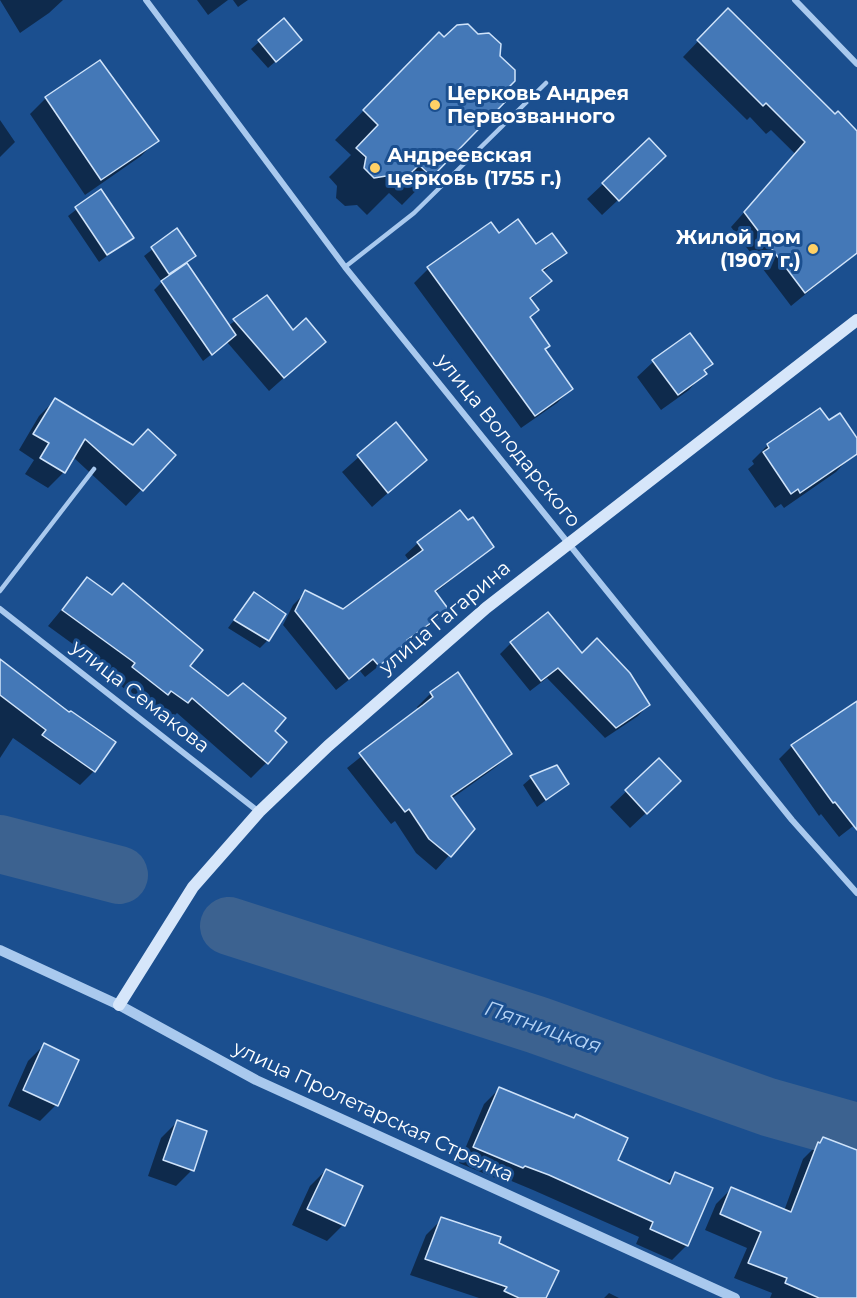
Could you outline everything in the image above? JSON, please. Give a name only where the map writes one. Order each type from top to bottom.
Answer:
[{"type":"main road","name":"улица Гагарина","points":[[119,1005],[193,887],[259,812],[395,685],[569,542],[857,320]]},
{"type":"street","name":"улица Володарского","points":[[146,0],[345,267],[792,820],[857,893]]},
{"type":"street","points":[[795,0],[857,64]]},
{"type":"street","name":"улица Семакова","points":[[0,609],[259,812]]},
{"type":"street","name":"улица Пролетарская Стрелка","points":[[0,950],[119,1005],[256,1080],[735,1298]]},
{"type":"lane","points":[[345,267],[414,213],[546,83]]},
{"type":"lane","points":[[0,591],[94,469]]},
{"type":"building","points":[[728,8],[835,114],[838,111],[857,131],[857,253],[805,293],[744,212],[805,142],[766,103],[763,106],[697,40]]},
{"type":"building","points":[[284,18],[302,40],[276,62],[258,40]]},
{"type":"building","name":"Церковь Андрея Первозванного","points":[[468,24],[478,34],[489,33],[501,44],[500,56],[515,70],[515,81],[502,94],[508,99],[432,177],[419,165],[397,187],[386,176],[374,178],[364,168],[366,157],[356,148],[378,125],[363,110],[439,32],[444,37],[457,25]]},
{"type":"building","points":[[100,60],[159,141],[101,180],[45,97]]},
{"type":"building","points":[[649,138],[666,156],[619,201],[602,183]]},
{"type":"building","points":[[101,189],[134,238],[107,255],[75,207]]},
{"type":"building","points":[[518,219],[536,244],[552,233],[567,253],[542,270],[552,281],[530,298],[539,310],[530,317],[550,346],[545,349],[573,389],[535,416],[427,267],[491,222],[499,233]]},
{"type":"building","points":[[177,228],[196,256],[169,274],[151,247]]},
{"type":"building","points":[[187,263],[236,335],[212,355],[161,281]]},
{"type":"building","points":[[267,295],[293,330],[306,318],[326,342],[284,378],[233,319]]},
{"type":"building","points":[[690,333],[713,364],[704,370],[707,374],[678,395],[652,360]]},
{"type":"building","points":[[55,398],[133,445],[148,429],[176,455],[143,491],[85,439],[65,473],[40,458],[49,443],[33,434]]},
{"type":"building","points":[[820,408],[829,420],[840,413],[857,438],[857,454],[800,493],[798,489],[791,494],[763,452],[769,448],[767,444]]},
{"type":"building","points":[[396,422],[427,460],[388,493],[357,455]]},
{"type":"building","points":[[460,510],[468,520],[473,517],[494,547],[435,591],[449,610],[407,640],[408,642],[379,666],[373,659],[349,679],[295,611],[305,590],[343,609],[423,550],[417,542]]},
{"type":"building","points":[[87,577],[112,595],[123,583],[203,650],[190,666],[228,696],[243,683],[286,718],[275,731],[287,742],[268,764],[192,698],[188,703],[171,691],[168,695],[132,667],[135,663],[62,610]]},
{"type":"building","points":[[254,592],[286,614],[269,641],[234,620]]},
{"type":"building","points":[[548,612],[582,653],[597,638],[630,673],[650,705],[616,728],[558,668],[541,681],[510,642]]},
{"type":"building","points":[[0,659],[69,712],[71,711],[116,742],[95,772],[42,735],[46,730],[0,695]]},
{"type":"building","points":[[458,672],[512,754],[451,796],[475,829],[451,857],[429,839],[409,809],[405,812],[359,753],[433,697],[430,692]]},
{"type":"building","points":[[857,701],[857,830],[835,802],[833,803],[791,745]]},
{"type":"building","points":[[659,758],[681,781],[647,814],[625,790]]},
{"type":"building","points":[[557,765],[569,784],[546,800],[530,776]]},
{"type":"building","points":[[44,1043],[79,1060],[58,1106],[23,1090]]},
{"type":"building","points":[[499,1087],[574,1118],[576,1114],[628,1138],[618,1160],[670,1184],[675,1172],[713,1188],[688,1246],[650,1229],[653,1222],[549,1175],[525,1166],[523,1168],[473,1147]]},
{"type":"building","points":[[177,1120],[207,1131],[194,1171],[163,1160]]},
{"type":"building","points":[[823,1137],[857,1150],[857,1298],[819,1298],[785,1283],[787,1278],[748,1263],[761,1232],[720,1214],[731,1187],[791,1212],[818,1142],[820,1143]]},
{"type":"building","points":[[326,1169],[363,1186],[345,1226],[307,1209]]},
{"type":"building","points":[[441,1217],[501,1237],[499,1243],[559,1271],[546,1298],[519,1298],[504,1291],[507,1287],[425,1259]]},
{"type":"waterway","name":"Пятницкая","points":[[0,844],[119,875]]},
{"type":"waterway","name":"Пятницкая","points":[[229,926],[537,1025],[768,1107],[857,1132]]},
{"type":"place","name":"Церковь Андрея Первозванного","points":[[435,105]]},
{"type":"place","name":"Андреевская церковь (1755 г.)","points":[[375,168]]},
{"type":"place","name":"Жилой дом (1907 г.)","points":[[813,249]]}]
